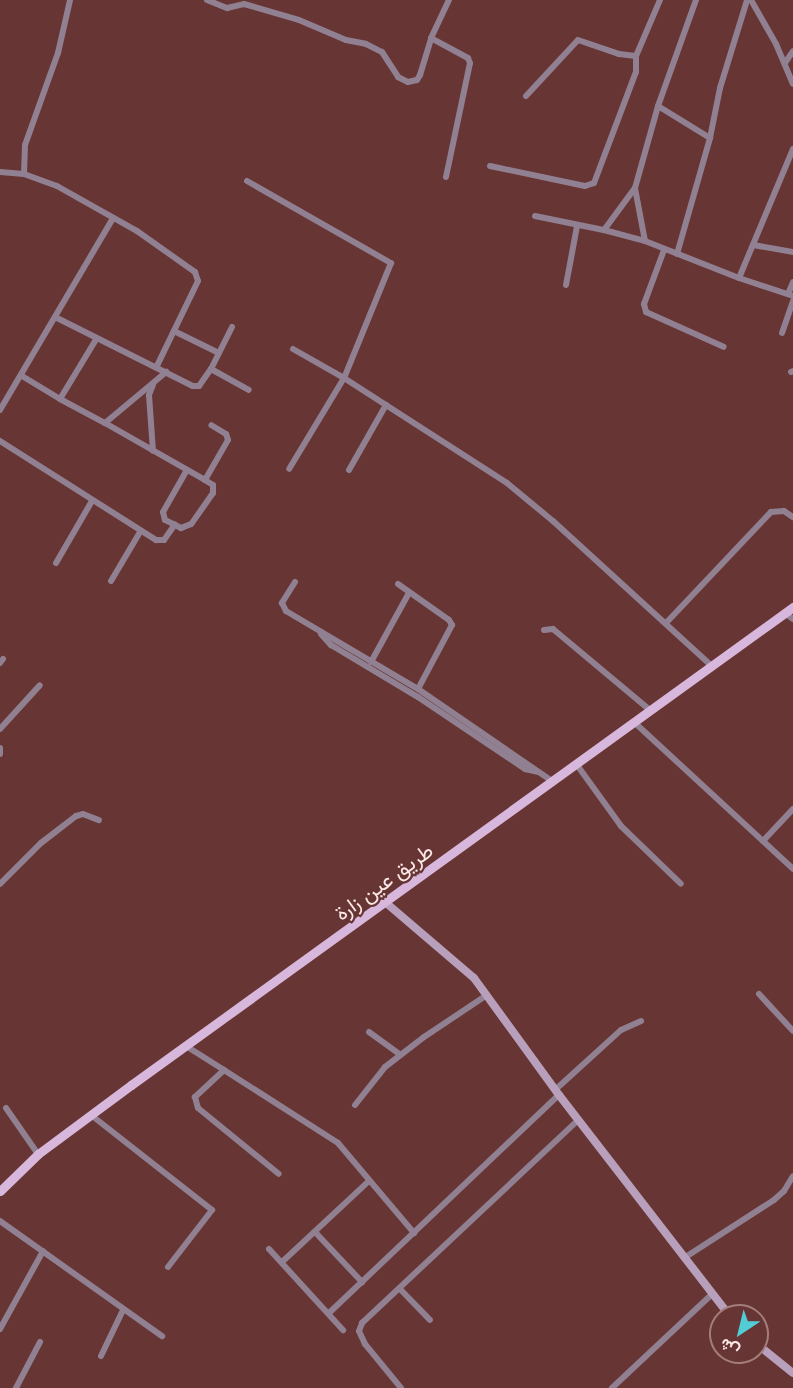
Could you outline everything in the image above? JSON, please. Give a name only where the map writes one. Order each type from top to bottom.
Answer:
[{"type":"main road","name":"طريق عين زارة","points":[[0,1191],[38,1154],[91,1115],[712,666],[790,613]]},
{"type":"main road","points":[[385,902],[463,967],[487,995],[557,1092],[720,1304]]},
{"type":"main road","points":[[0,1183],[14,1175]]},
{"type":"main road","points":[[769,1354],[793,1373]]},
{"type":"street","points":[[24,174],[25,145],[58,53],[70,0]]},
{"type":"street","points":[[207,0],[227,8],[244,4],[299,20],[346,40],[366,44],[382,52],[398,77],[408,82],[417,80],[420,75],[431,38],[449,0]]},
{"type":"street","points":[[490,166],[585,186],[594,183],[636,72],[636,56],[660,0]]},
{"type":"street","points":[[604,230],[634,188],[658,106],[696,0]]},
{"type":"street","points":[[749,0],[793,84]]},
{"type":"street","points":[[677,254],[710,138],[720,88],[749,0]]},
{"type":"street","points":[[431,38],[468,58],[470,63],[446,177]]},
{"type":"street","points":[[526,96],[578,40],[619,54],[636,56]]},
{"type":"street","points":[[784,63],[793,51]]},
{"type":"street","points":[[658,106],[710,138]]},
{"type":"street","points":[[739,278],[793,148]]},
{"type":"street","points":[[0,172],[24,174],[57,186],[149,238],[190,267],[198,281],[157,366]]},
{"type":"street","points":[[247,181],[391,263],[344,378],[289,469]]},
{"type":"street","points":[[634,188],[645,241]]},
{"type":"street","points":[[535,216],[645,241],[739,278],[791,295],[793,282]]},
{"type":"street","points":[[0,410],[113,218]]},
{"type":"street","points":[[566,285],[577,226]]},
{"type":"street","points":[[753,245],[793,252]]},
{"type":"street","points":[[664,250],[644,304],[646,312],[724,347]]},
{"type":"street","points":[[782,333],[793,301]]},
{"type":"street","points":[[55,317],[193,386],[199,386],[211,369],[232,327]]},
{"type":"street","points":[[174,331],[219,353]]},
{"type":"street","points":[[60,399],[97,338]]},
{"type":"street","points":[[293,349],[344,378],[507,483],[533,503],[712,666]]},
{"type":"street","points":[[211,369],[249,390]]},
{"type":"street","points":[[105,423],[166,372]]},
{"type":"street","points":[[22,376],[60,399],[105,423],[153,451],[205,480],[213,485],[213,493],[191,524],[181,528],[165,520],[163,512],[187,470]]},
{"type":"street","points":[[153,384],[149,395],[153,451]]},
{"type":"street","points":[[348,470],[386,405]]},
{"type":"street","points":[[205,480],[228,440],[226,434],[212,425]]},
{"type":"street","points":[[0,441],[140,532],[160,542],[175,524]]},
{"type":"street","points":[[56,563],[92,501]]},
{"type":"street","points":[[666,623],[771,512],[784,511],[793,517]]},
{"type":"street","points":[[111,581],[140,532]]},
{"type":"street","points":[[295,582],[282,603],[283,608],[418,689],[552,781]]},
{"type":"street","points":[[398,584],[449,620],[452,625],[418,689]]},
{"type":"street","points":[[371,662],[409,593]]},
{"type":"street","points":[[544,630],[553,629],[651,711]]},
{"type":"street","points":[[320,631],[331,645],[418,697],[525,769],[539,772]]},
{"type":"street","points":[[0,729],[40,685]]},
{"type":"street","points":[[635,723],[793,869]]},
{"type":"street","points":[[0,748],[0,754]]},
{"type":"street","points":[[577,765],[621,826],[681,884]]},
{"type":"street","points":[[763,841],[793,809]]},
{"type":"street","points":[[0,884],[41,843],[76,816],[82,814],[99,820]]},
{"type":"street","points":[[759,994],[793,1031]]},
{"type":"street","points":[[355,1105],[379,1073],[487,995]]},
{"type":"street","points":[[329,1313],[621,1030],[641,1021]]},
{"type":"street","points":[[369,1032],[401,1055]]},
{"type":"street","points":[[186,1046],[338,1143],[414,1233]]},
{"type":"street","points":[[224,1070],[195,1097],[194,1102],[206,1115],[279,1174]]},
{"type":"street","points":[[6,1108],[38,1154]]},
{"type":"street","points":[[91,1115],[212,1210],[168,1268]]},
{"type":"street","points":[[401,1388],[365,1344],[359,1331],[362,1323],[578,1119]]},
{"type":"street","points":[[684,1258],[774,1200],[784,1191],[793,1176]]},
{"type":"street","points":[[282,1262],[369,1181]]},
{"type":"street","points":[[0,1221],[162,1336]]},
{"type":"street","points":[[315,1232],[362,1282]]},
{"type":"street","points":[[268,1249],[343,1330]]},
{"type":"street","points":[[0,1329],[44,1251]]},
{"type":"street","points":[[400,1289],[430,1320]]},
{"type":"street","points":[[612,1388],[712,1294]]},
{"type":"street","points":[[101,1356],[123,1310]]},
{"type":"street","points":[[16,1388],[40,1342]]}]
